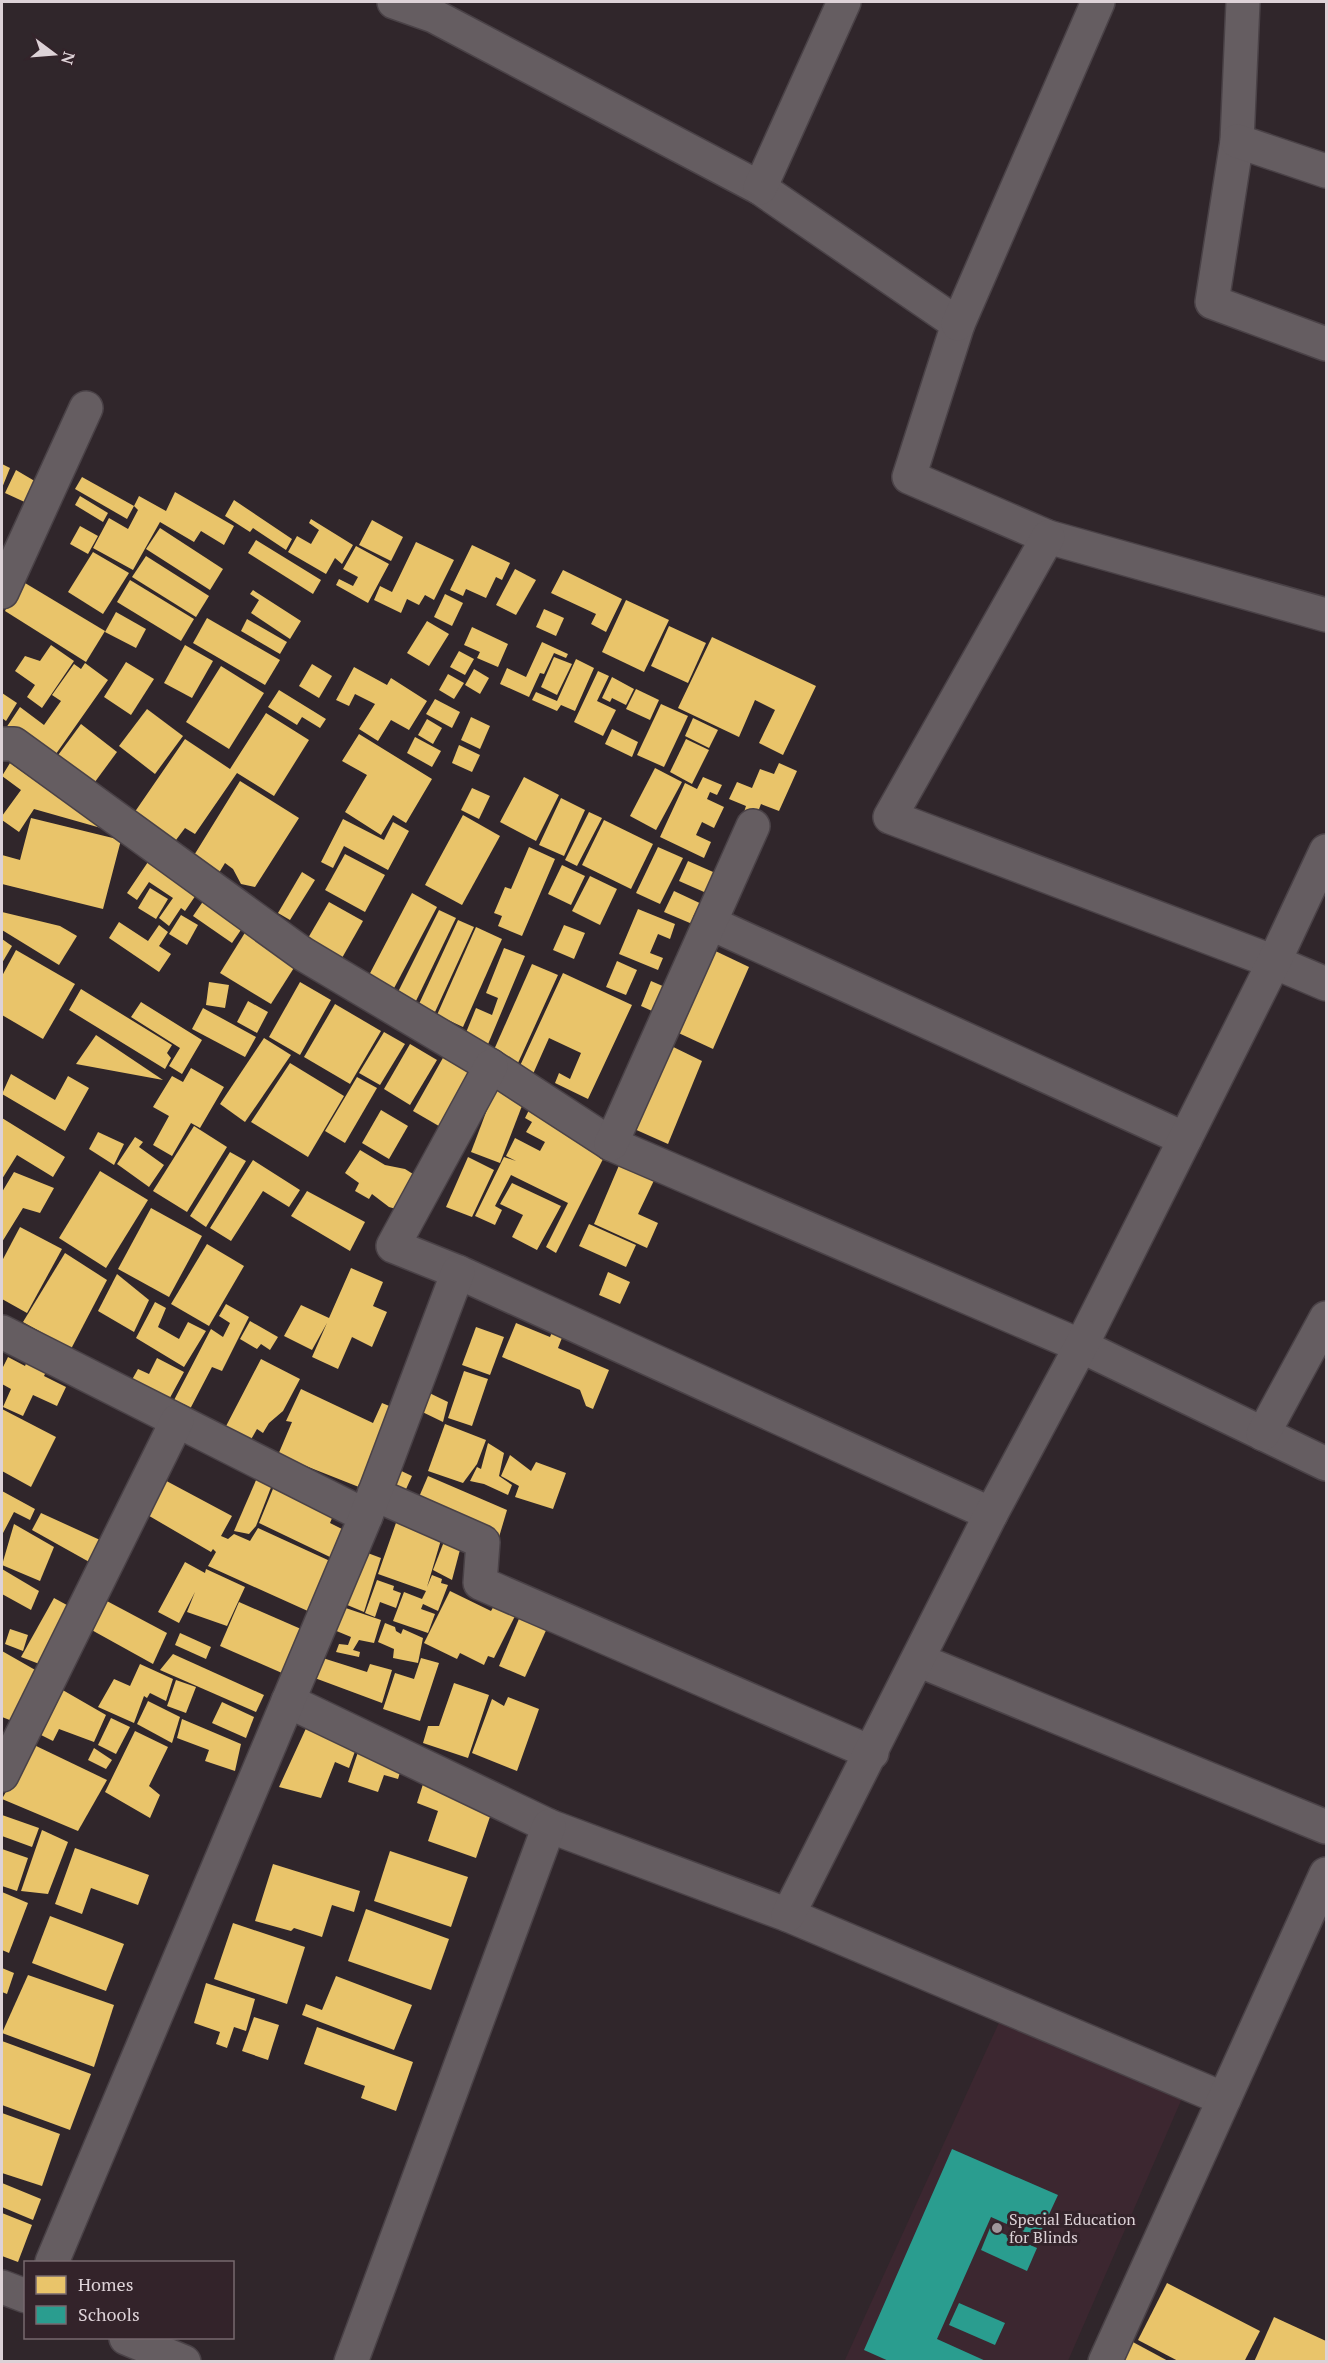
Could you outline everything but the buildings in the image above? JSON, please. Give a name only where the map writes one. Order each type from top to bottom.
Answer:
[{"type":"street","points":[[394,2],[434,16],[760,188],[958,324]]},
{"type":"street","points":[[760,188],[844,2]]},
{"type":"street","points":[[1098,2],[958,324],[909,477],[1048,537],[1326,615]]},
{"type":"street","points":[[1236,4],[1237,141],[1212,302],[1326,344]]},
{"type":"street","points":[[1237,141],[1326,171]]},
{"type":"street","points":[[2,592],[86,408]]},
{"type":"street","points":[[1048,537],[890,817],[1274,962],[1326,984]]},
{"type":"street","points":[[2,744],[14,744],[303,954],[490,1066],[611,1144],[1081,1346],[1326,1464]]},
{"type":"street","points":[[611,1144],[753,826]]},
{"type":"street","points":[[788,1916],[991,1514],[1081,1346],[1274,962],[1326,851]]},
{"type":"street","points":[[710,923],[1185,1139]]},
{"type":"street","points":[[490,1066],[393,1246],[458,1272],[991,1514]]},
{"type":"street","points":[[52,2261],[370,1505],[458,1272]]},
{"type":"street","points":[[1263,1434],[1326,1318]]},
{"type":"street","points":[[4,1341],[177,1421],[370,1505],[483,1542],[480,1583],[872,1753]]},
{"type":"street","points":[[2,1775],[177,1421]]},
{"type":"street","points":[[918,1660],[1326,1827]]},
{"type":"street","points":[[288,1701],[549,1826],[788,1916],[1224,2099]]},
{"type":"street","points":[[351,2361],[549,1826]]},
{"type":"street","points":[[1105,2361],[1326,1874]]},
{"type":"street","points":[[2,2287],[24,2295]]},
{"type":"street","points":[[131,2339],[184,2361]]},
{"type":"shaded area","points":[[1008,2003],[1193,2073],[1068,2361],[844,2362]]},
{"type":"place","name":"Special Education for Blinds","points":[[997,2228]]}]
